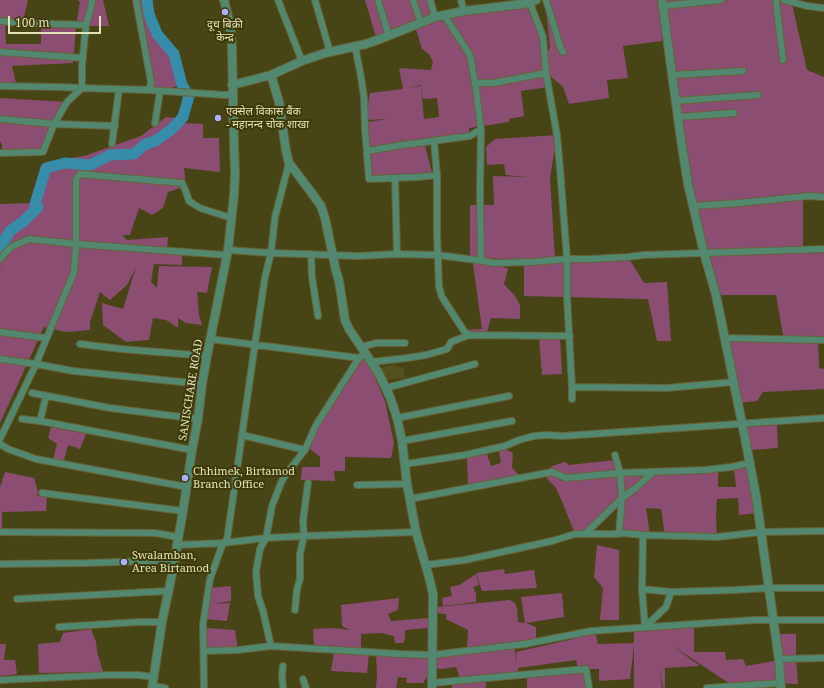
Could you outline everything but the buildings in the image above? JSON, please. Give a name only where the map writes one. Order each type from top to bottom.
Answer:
[{"type":"street","points":[[0,153],[43,152],[54,124],[67,102],[82,88],[86,25],[92,0]]},
{"type":"street","points":[[136,0],[151,82],[149,90]]},
{"type":"street","name":"SANISCHARE ROAD","points":[[152,687],[162,622],[175,560],[198,419],[202,384],[227,253],[231,218],[235,174],[232,47],[230,25],[224,0]]},
{"type":"street","points":[[278,0],[302,61]]},
{"type":"street","points":[[315,0],[330,52]]},
{"type":"street","points":[[378,0],[389,36]]},
{"type":"street","points":[[413,0],[421,23]]},
{"type":"street","points":[[430,0],[435,17]]},
{"type":"street","points":[[461,0],[464,11]]},
{"type":"street","points":[[546,0],[563,52]]},
{"type":"street","points":[[707,688],[781,685],[756,496],[716,295],[704,253],[688,184],[662,3],[721,0]]},
{"type":"street","points":[[776,0],[783,60]]},
{"type":"street","points":[[784,0],[807,6],[824,8]]},
{"type":"street","points":[[232,85],[271,75],[302,61],[330,52],[366,44],[435,17],[464,11],[533,2],[543,37],[546,73],[557,135],[567,259],[567,297],[572,399]]},
{"type":"street","points":[[444,15],[470,55],[475,83],[481,129],[481,261]]},
{"type":"street","points":[[0,21],[86,25]]},
{"type":"street","points":[[355,46],[362,76],[369,179],[437,175]]},
{"type":"street","points":[[0,52],[83,58]]},
{"type":"street","points":[[672,75],[743,71]]},
{"type":"street","points":[[475,83],[493,83],[546,73]]},
{"type":"street","points":[[271,75],[279,102],[289,164],[321,206],[325,218],[339,281],[345,320],[361,352],[378,372],[386,388],[397,418],[416,532],[433,594],[432,686],[586,669],[589,688]]},
{"type":"street","points":[[0,86],[149,90],[195,94],[232,94]]},
{"type":"street","points":[[112,144],[119,89]]},
{"type":"street","points":[[155,123],[160,91]]},
{"type":"street","points":[[675,101],[758,95]]},
{"type":"street","points":[[678,117],[734,113]]},
{"type":"street","points":[[0,119],[54,124],[115,126]]},
{"type":"street","points":[[367,151],[470,136],[481,129]]},
{"type":"street","points":[[434,141],[437,175],[437,255],[439,287],[442,297],[464,331],[469,335]]},
{"type":"street","points":[[204,688],[203,624],[210,579],[223,543],[227,540],[265,277],[271,253],[275,217],[289,164]]},
{"type":"street","points":[[0,439],[36,364],[74,272],[76,244],[76,179],[80,174],[182,183],[189,200],[200,208],[231,218]]},
{"type":"street","points":[[394,178],[397,254]]},
{"type":"street","points":[[693,206],[809,196],[824,197]]},
{"type":"street","points":[[0,259],[11,247],[29,239],[76,244],[227,253],[358,256],[397,254],[437,255],[495,263],[628,257],[642,255],[824,249]]},
{"type":"street","points":[[311,254],[312,277],[318,316]]},
{"type":"street","points":[[0,332],[46,338]]},
{"type":"street","points":[[371,362],[426,355],[447,349],[451,342],[469,335],[570,336]]},
{"type":"street","points":[[724,338],[824,340]]},
{"type":"street","points":[[210,339],[361,352]]},
{"type":"street","points":[[271,646],[258,596],[256,571],[260,549],[266,538],[272,506],[281,483],[286,474],[305,450],[316,425],[361,352],[376,343],[405,343]]},
{"type":"street","points":[[80,344],[207,356]]},
{"type":"street","points":[[0,359],[73,371],[202,384]]},
{"type":"street","points":[[386,388],[475,364]]},
{"type":"street","points":[[572,387],[667,388],[734,382]]},
{"type":"street","points":[[32,393],[110,408],[198,419]]},
{"type":"street","points":[[40,421],[46,396]]},
{"type":"street","points":[[397,418],[509,396]]},
{"type":"street","points":[[405,464],[422,460],[465,455],[505,446],[534,436],[571,436],[824,418]]},
{"type":"street","points":[[22,419],[40,421],[192,450]]},
{"type":"street","points":[[402,442],[512,421]]},
{"type":"street","points":[[242,436],[305,450]]},
{"type":"street","points":[[0,444],[8,449],[42,461],[186,487]]},
{"type":"street","points":[[615,455],[620,473],[622,498],[619,534]]},
{"type":"street","points":[[410,499],[552,472],[566,478],[620,473],[731,467],[750,463]]},
{"type":"street","points":[[585,534],[622,498],[637,487],[653,472]]},
{"type":"street","points":[[295,610],[297,589],[300,579],[300,554],[304,536],[303,521],[308,483]]},
{"type":"street","points":[[357,486],[407,484]]},
{"type":"street","points":[[42,493],[183,511]]},
{"type":"street","points":[[426,565],[465,560],[575,534],[622,533],[718,537],[761,532],[824,531]]},
{"type":"street","points":[[0,532],[155,533],[177,541],[223,543],[266,538],[416,532]]},
{"type":"street","points":[[643,535],[642,589],[645,627]]},
{"type":"street","points":[[0,564],[175,560]]},
{"type":"street","points":[[642,589],[670,592],[769,588],[824,588]]},
{"type":"street","points":[[17,599],[168,591]]},
{"type":"street","points":[[645,627],[666,607],[670,592]]},
{"type":"street","points":[[204,651],[238,650],[271,646],[432,655],[525,644],[591,631],[773,619],[824,620]]},
{"type":"street","points":[[59,627],[162,622]]},
{"type":"street","points":[[778,659],[824,658]]},
{"type":"street","points":[[282,688],[283,666]]},
{"type":"street","points":[[0,680],[107,675],[138,675],[154,677]]},
{"type":"street","points":[[303,678],[306,688]]},
{"type":"street","points":[[152,687],[165,688]]},
{"type":"shaded area","points":[[0,0],[28,0],[22,24],[5,23],[6,44],[41,44],[41,25],[76,26],[73,63],[12,66],[17,87],[0,86]]},
{"type":"shaded area","points":[[77,0],[103,0],[109,26],[76,26],[80,2]]},
{"type":"shaded area","points":[[136,0],[147,0],[149,14],[178,67],[182,85],[149,90]]},
{"type":"shaded area","points":[[365,0],[429,0],[435,17],[376,37]]},
{"type":"shaded area","points":[[545,0],[660,0],[662,41],[623,46],[628,78],[607,80],[609,98],[569,104],[563,87],[548,74],[549,87],[521,91],[524,116],[509,119],[509,122],[469,128],[470,135],[402,143],[401,138],[401,143],[368,149],[367,122],[387,119],[367,120],[367,109],[370,93],[403,89],[399,68],[431,70],[433,62],[429,54],[422,49],[415,26],[430,20],[530,3],[546,54],[550,48]],"holes":[[[421,85],[423,99],[437,98],[439,117],[424,119],[421,86],[407,88]]]},
{"type":"shaded area","points":[[662,0],[720,0],[705,2],[729,0],[776,0],[792,4],[807,70],[824,77],[824,198],[803,197],[803,249],[824,249],[824,336],[818,337],[819,368],[824,369],[824,389],[763,392],[757,401],[739,403],[727,342],[780,340],[783,335],[776,295],[716,295],[679,117]]},
{"type":"shaded area","points":[[0,98],[67,102],[51,122],[0,117]]},
{"type":"shaded area","points":[[166,117],[184,119],[184,123],[203,124],[203,138],[219,138],[220,172],[184,168],[186,186],[168,192],[163,208],[152,215],[139,208],[130,235],[122,235],[127,240],[168,237],[167,249],[182,254],[182,265],[154,264],[151,282],[157,288],[159,266],[212,267],[207,293],[197,292],[199,315],[202,325],[186,323],[178,318],[178,328],[166,320],[153,318],[149,340],[126,342],[103,325],[102,303],[123,309],[136,267],[127,285],[110,300],[100,292],[90,322],[90,330],[66,332],[44,327],[0,423],[0,271],[2,269],[0,270],[0,204],[35,203],[46,162],[84,156],[141,136]]},
{"type":"shaded area","points":[[0,121],[50,126],[43,152],[2,151],[0,141]]},
{"type":"shaded area","points":[[557,135],[550,178],[555,259],[628,257],[644,283],[667,282],[671,341],[657,341],[648,299],[524,296],[524,262],[548,260],[470,258],[470,205],[494,205],[493,176],[527,177],[506,175],[504,164],[487,165],[486,147],[495,139]]},
{"type":"shaded area","points":[[425,145],[432,173],[418,176],[370,176],[368,151]]},
{"type":"shaded area","points":[[495,263],[508,269],[504,284],[515,296],[520,305],[520,319],[491,318],[486,335],[469,335],[467,330],[482,329],[473,264]]},
{"type":"shaded area","points":[[560,337],[562,374],[542,375],[539,338]]},
{"type":"shaded area","points":[[363,357],[368,361],[385,401],[394,443],[391,458],[345,457],[345,471],[334,471],[335,481],[301,480],[302,467],[320,467],[320,457],[310,449],[315,433],[359,359]]},
{"type":"shaded area","points":[[393,365],[404,368],[405,378],[386,380],[380,368]]},
{"type":"shaded area","points":[[777,425],[778,448],[752,450],[747,427]]},
{"type":"shaded area","points":[[51,427],[86,434],[80,449],[68,445],[63,464],[53,460],[57,444],[48,438]]},
{"type":"shaded area","points":[[505,449],[513,453],[512,468],[519,475],[468,486],[467,457],[487,454],[491,466],[501,463],[499,451]]},
{"type":"shaded area","points":[[616,460],[618,475],[718,470],[718,487],[736,487],[734,469],[751,468],[758,513],[739,515],[738,498],[717,499],[717,537],[665,536],[661,509],[646,508],[650,535],[620,533],[621,501],[585,532],[575,534],[556,488],[543,474],[552,466],[565,462],[569,465]]},
{"type":"shaded area","points":[[5,472],[34,478],[38,492],[37,496],[47,497],[46,511],[2,512],[2,529],[0,529],[0,487]]},
{"type":"shaded area","points":[[597,545],[619,550],[619,620],[600,620],[603,588],[594,577]]},
{"type":"shaded area","points":[[504,569],[505,574],[534,570],[537,588],[482,591],[476,573]]},
{"type":"shaded area","points":[[476,574],[479,585],[473,587],[476,593],[476,602],[443,606],[442,598],[452,596],[450,587],[459,585]]},
{"type":"shaded area","points":[[231,586],[231,601],[214,604],[230,603],[227,621],[204,619],[209,588]]},
{"type":"shaded area","points":[[562,593],[564,617],[526,623],[536,627],[536,642],[514,645],[517,666],[516,652],[573,639],[572,635],[595,632],[598,644],[634,643],[634,628],[694,624],[694,652],[725,652],[726,660],[743,659],[746,666],[779,660],[775,634],[796,634],[798,684],[781,683],[733,686],[670,644],[700,666],[665,668],[665,687],[663,688],[659,667],[662,688],[634,688],[634,646],[630,679],[599,681],[599,669],[587,669],[588,688],[527,688],[527,674],[578,669],[576,660],[518,668],[518,675],[486,678],[486,688],[452,688],[452,682],[460,678],[456,667],[432,669],[423,683],[406,683],[407,678],[398,677],[396,688],[376,688],[376,655],[467,651],[468,630],[446,619],[446,614],[437,613],[437,607],[510,600],[515,603],[517,608],[518,622],[525,623],[521,597]]},
{"type":"shaded area","points":[[399,598],[398,610],[388,614],[391,621],[429,618],[429,628],[405,630],[405,639],[403,643],[395,643],[394,636],[381,633],[361,634],[361,648],[333,649],[314,645],[313,629],[333,628],[350,630],[342,626],[341,605]]},
{"type":"shaded area","points":[[207,628],[235,630],[238,650],[204,651]]},
{"type":"shaded area","points":[[91,629],[96,642],[103,672],[39,673],[38,644],[60,642],[63,633]]},
{"type":"shaded area","points":[[0,644],[6,644],[4,660],[15,660],[17,674],[0,676]]},
{"type":"shaded area","points":[[334,652],[369,654],[367,673],[331,671]]},
{"type":"waterway","points":[[0,252],[10,231],[24,221],[38,207],[35,204],[46,168],[65,163],[90,165],[110,155],[134,154],[144,145],[157,140],[173,128],[183,117],[189,96],[182,85],[174,54],[157,34],[149,14],[147,0]]},
{"type":"place","name":"दूध बिक्री केन्द्र","points":[[225,12]]},
{"type":"place","name":"एक्सेल विकास बैंक - महानन्द चोक शाखा","points":[[218,118]]},
{"type":"place","name":"Chhimek, Birtamod Branch Office","points":[[185,478]]},
{"type":"place","name":"Swalamban, Area Birtamod","points":[[124,562]]}]
